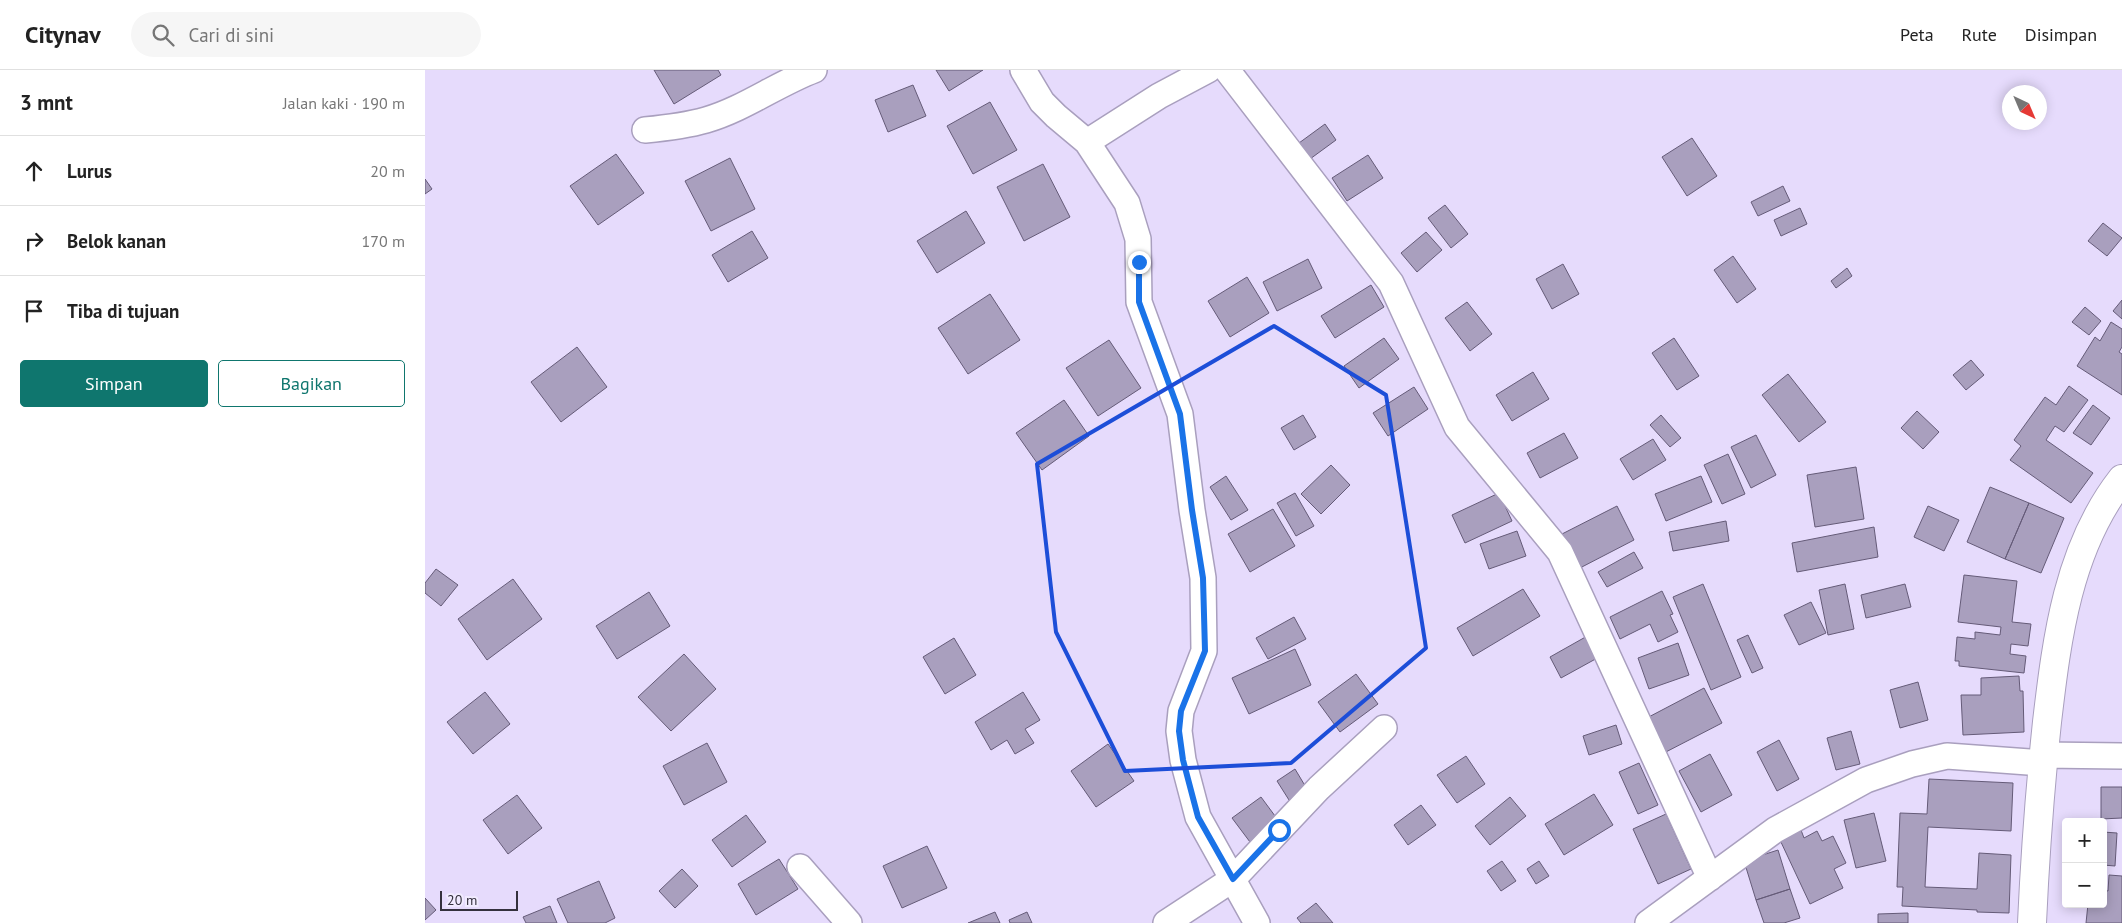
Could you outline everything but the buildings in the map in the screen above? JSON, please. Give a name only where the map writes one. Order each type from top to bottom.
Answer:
[{"type":"highway","points":[[2031,923],[2043,759],[2060,629],[2075,566],[2096,516],[2122,479]]},
{"type":"street","points":[[645,130],[677,127],[707,120],[751,101],[793,78],[814,70]]},
{"type":"street","points":[[1023,70],[1042,102],[1087,142],[1127,203],[1138,239],[1139,302],[1180,414],[1203,578],[1205,651],[1181,711],[1179,731],[1183,760],[1198,817],[1257,923]]},
{"type":"street","points":[[1087,142],[1159,96],[1208,70]]},
{"type":"street","points":[[1227,70],[1391,283],[1457,427],[1560,552],[1710,878]]},
{"type":"street","points":[[1166,923],[1233,879],[1319,788],[1384,728]]},
{"type":"street","points":[[1648,923],[1775,830],[1865,780],[1912,764],[1947,756],[2043,759],[2122,756]]},
{"type":"street","points":[[800,867],[849,923]]},
{"type":"highlighted area","points":[[1274,326],[1386,395],[1426,648],[1291,763],[1125,771],[1056,632],[1037,464]]},
{"type":"route","points":[[1139,262],[1139,302],[1180,414],[1203,578],[1205,651],[1181,711],[1179,731],[1183,760],[1198,817],[1233,879],[1279,830]]}]
